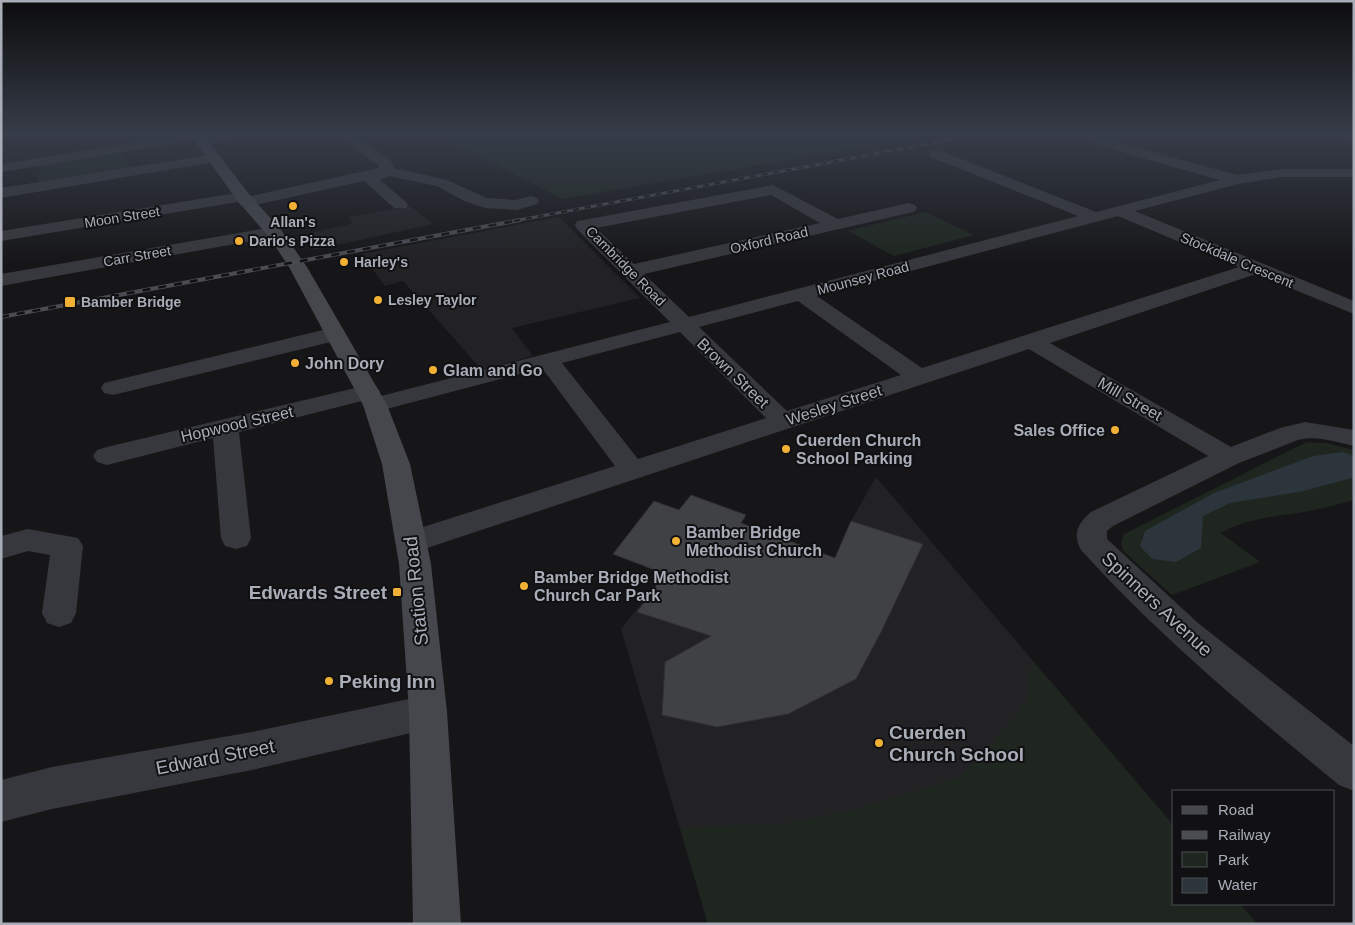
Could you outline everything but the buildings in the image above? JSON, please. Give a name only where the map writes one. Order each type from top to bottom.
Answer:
[{"type":"main road","name":"Station Road","points":[[227,176],[244,200],[273,232],[298,267],[372,399],[396,464],[412,542],[428,712],[437,924]]},
{"type":"street","points":[[1,194],[70,176]]},
{"type":"street","name":"Moon Street","points":[[1,236],[244,200],[362,176]]},
{"type":"street","points":[[376,176],[370,179],[400,205]]},
{"type":"street","points":[[411,176],[442,183],[470,198],[485,203],[517,205],[531,202]]},
{"type":"street","points":[[991,176],[1094,218]]},
{"type":"street","points":[[1223,176],[1237,180]]},
{"type":"street","name":"Mounsey Road","points":[[372,399],[548,360],[1237,180],[1262,176]]},
{"type":"street","points":[[1319,176],[1354,189]]},
{"type":"street","name":"Cambridge Road","points":[[683,325],[583,225],[773,190],[836,225]]},
{"type":"street","name":"Oxford Road","points":[[630,271],[909,208]]},
{"type":"street","name":"Stockdale Crescent","points":[[1120,211],[1354,308]]},
{"type":"street","name":"Carr Street","points":[[1,280],[273,232]]},
{"type":"street","name":"Wesley Street","points":[[412,542],[1256,268]]},
{"type":"street","points":[[802,294],[919,377]]},
{"type":"street","name":"Brown Street","points":[[683,325],[783,421]]},
{"type":"street","points":[[113,388],[335,334]]},
{"type":"street","name":"Mill Street","points":[[1031,341],[1229,457]]},
{"type":"street","points":[[548,360],[632,470]]},
{"type":"street","name":"Hopwood Street","points":[[107,456],[225,427],[372,399]]},
{"type":"street","points":[[225,427],[236,538]]},
{"type":"street","name":"Spinners Avenue","points":[[1354,438],[1305,430],[1289,434],[1229,457],[1102,519],[1092,528],[1092,542],[1156,605],[1212,656],[1276,710],[1354,771]]},
{"type":"street","points":[[1,548],[28,540],[67,546],[58,613]]},
{"type":"street","name":"Edward Street","points":[[1,801],[52,788],[252,751],[428,712]]},
{"type":"shaded area","points":[[410,206],[433,224],[314,250],[305,234],[352,223],[348,217]]},
{"type":"shaded area","points":[[559,217],[640,298],[512,328],[533,356],[482,370],[403,281],[385,286],[361,254]]},
{"type":"shaded area","name":"Cuerden Church School","points":[[876,477],[1172,824],[1172,905],[1241,905],[1257,924],[708,924],[621,629],[665,574],[835,558],[851,521]]},
{"type":"green space","points":[[38,176],[95,176],[36,186]]},
{"type":"green space","points":[[518,176],[695,176],[562,199]]},
{"type":"green space","points":[[925,212],[974,235],[894,256],[848,231]]},
{"type":"green space","points":[[1307,442],[1326,443],[1354,450],[1354,500],[1317,510],[1251,521],[1221,533],[1260,562],[1172,595],[1123,551],[1121,543],[1124,534]]},
{"type":"green space","points":[[1032,660],[1172,824],[1172,905],[1241,905],[1257,924],[708,924],[680,827],[781,824],[857,809],[957,778],[984,753],[1027,702]]},
{"type":"water","points":[[1343,452],[1354,456],[1354,477],[1299,492],[1230,503],[1203,516],[1201,548],[1176,562],[1152,559],[1140,546],[1145,531],[1214,493],[1313,456]]},
{"type":"railway","points":[[514,221],[755,176]]},
{"type":"railway","points":[[1,317],[520,220]]},
{"type":"place","name":"Allan's","points":[[293,206]]},
{"type":"place","name":"Dario's Pizza","points":[[239,241]]},
{"type":"place","name":"Harley's","points":[[344,262]]},
{"type":"place","name":"Lesley Taylor","points":[[378,300]]},
{"type":"place","name":"Bamber Bridge","points":[[70,302]]},
{"type":"place","name":"John Dory","points":[[295,363]]},
{"type":"place","name":"Glam and Go","points":[[433,370]]},
{"type":"place","name":"Sales Office","points":[[1115,430]]},
{"type":"place","name":"Cuerden Church School Parking","points":[[786,449]]},
{"type":"place","name":"Bamber Bridge Methodist Church","points":[[676,541]]},
{"type":"place","name":"Bamber Bridge Methodist Church Car Park","points":[[524,586]]},
{"type":"place","name":"Edwards Street","points":[[397,592]]},
{"type":"place","name":"Peking Inn","points":[[329,681]]},
{"type":"place","name":"Cuerden Church School","points":[[879,743]]}]
